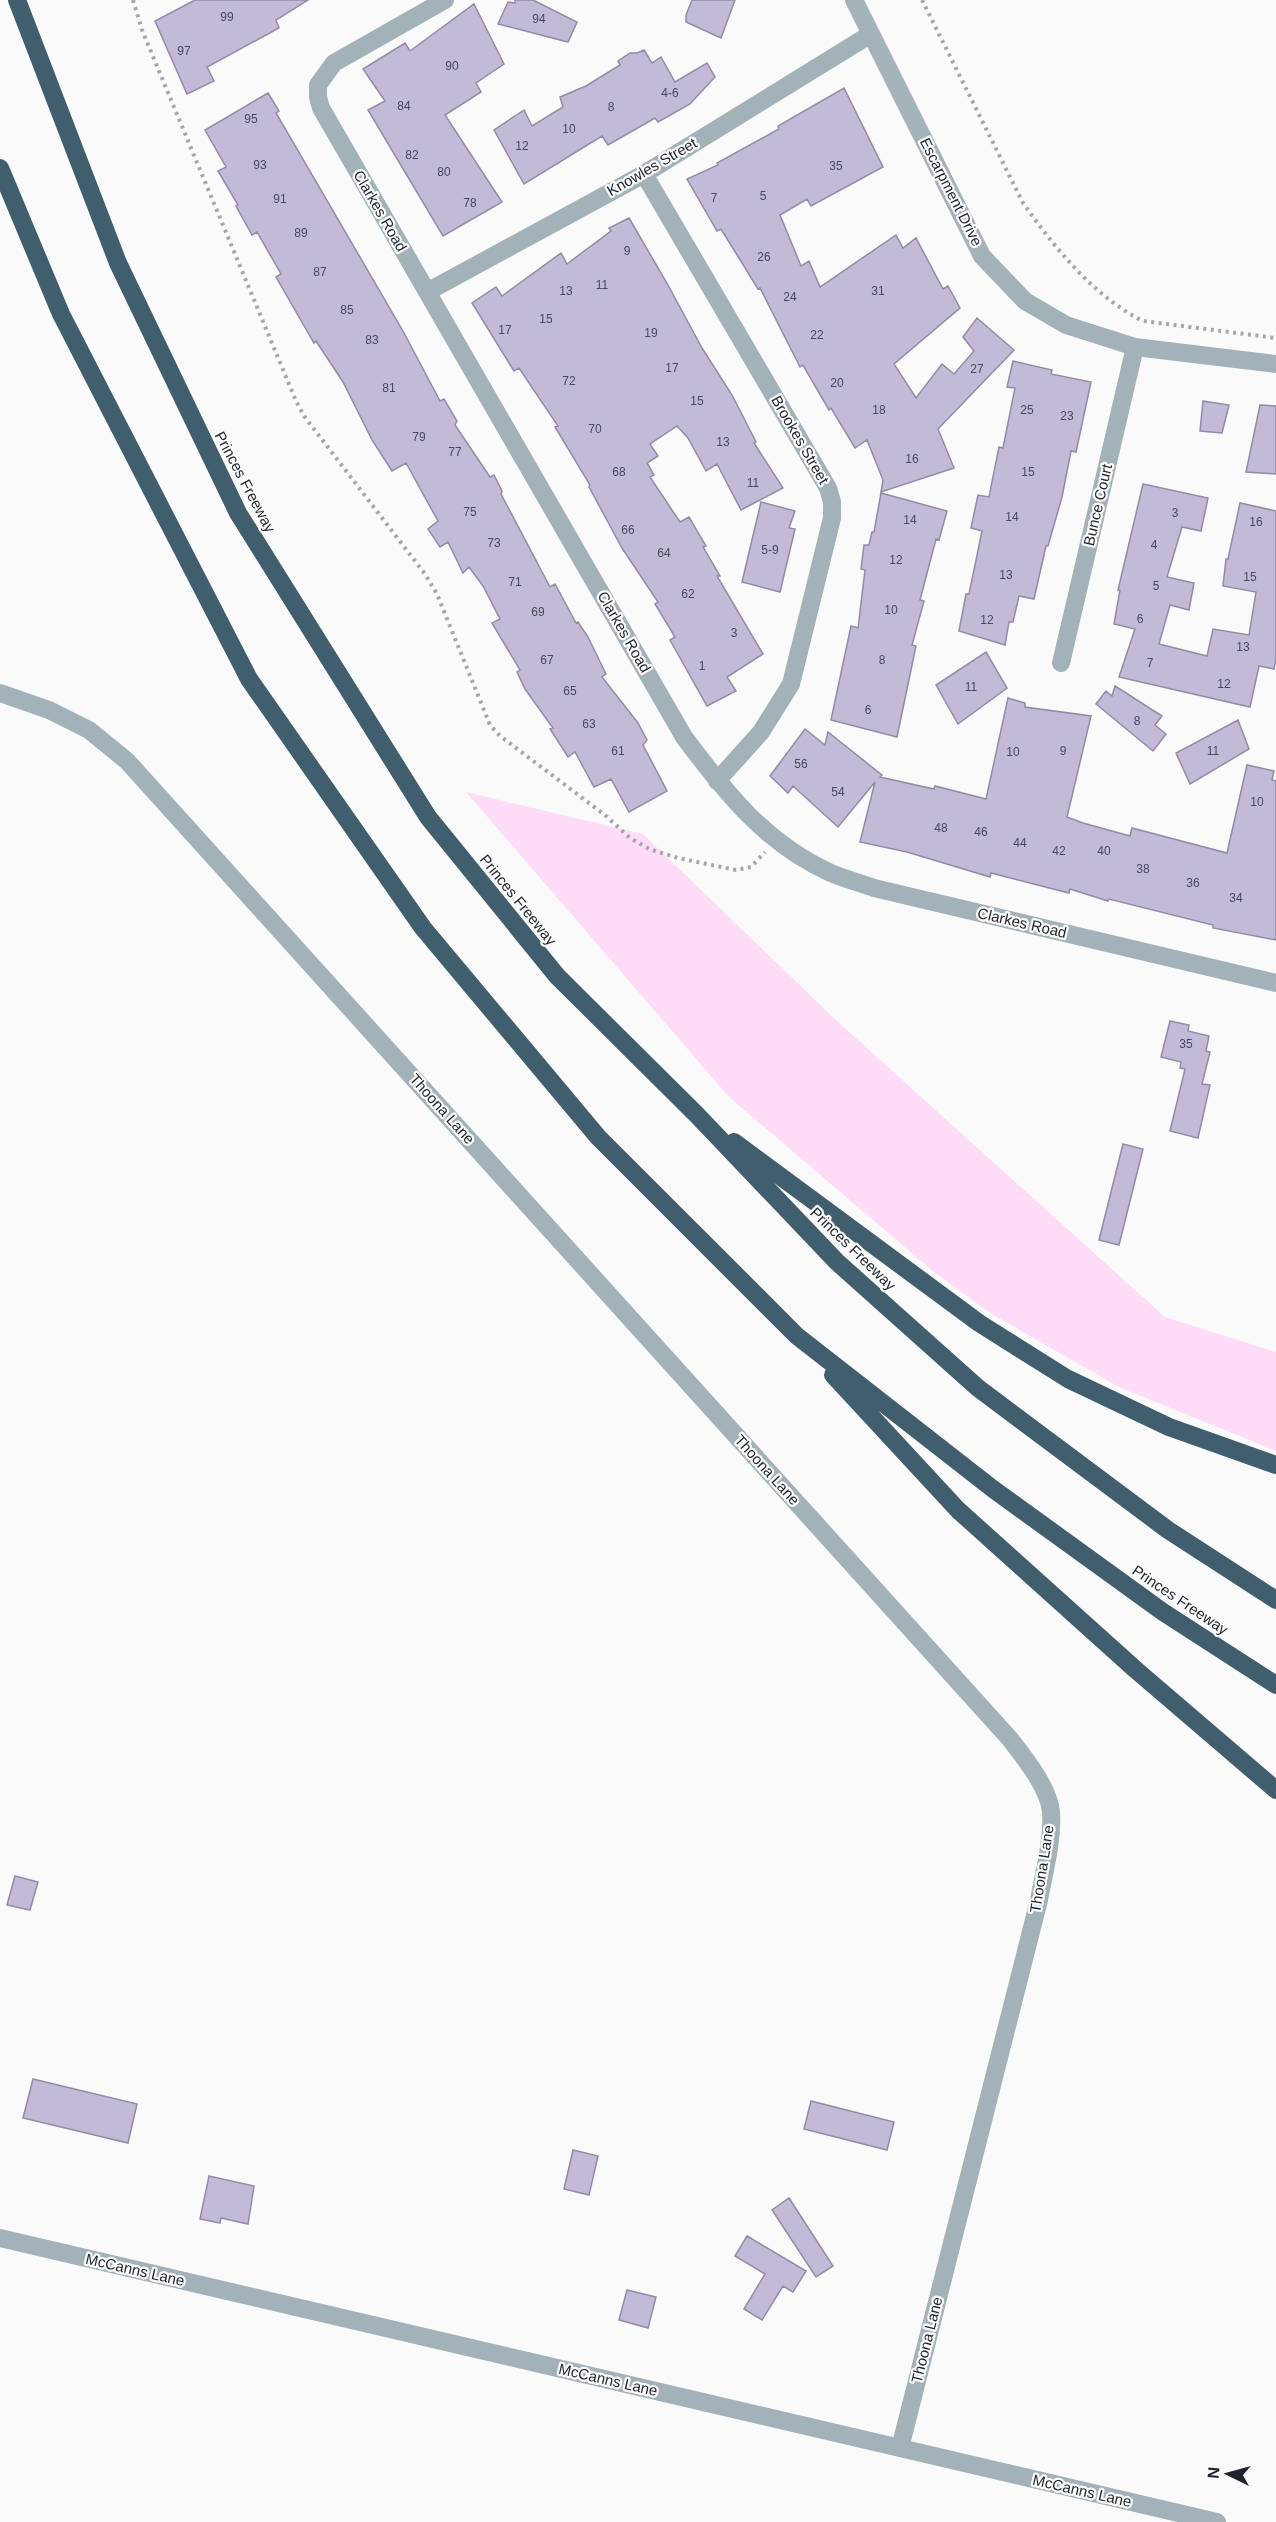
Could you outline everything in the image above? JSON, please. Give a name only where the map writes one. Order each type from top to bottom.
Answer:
[{"type":"highway","name":"Princes Freeway","points":[[17,0],[118,263],[238,513],[428,817],[557,976],[696,1114],[837,1262],[978,1388],[1168,1530],[1276,1600]]},
{"type":"highway","name":"Princes Freeway","points":[[0,168],[61,314],[249,679],[423,928],[598,1137],[797,1336],[993,1489],[1163,1612],[1276,1685]]},
{"type":"highway","points":[[696,1114],[979,1323],[1068,1379],[1169,1427],[1276,1465]]},
{"type":"highway","points":[[797,1336],[958,1510],[1136,1670],[1276,1790]]},
{"type":"street","name":"Clarkes Road","points":[[445,0],[334,63],[318,85],[321,108],[684,737],[743,812],[773,839],[831,873],[874,888],[1276,983]]},
{"type":"street","name":"Escarpment Drive","points":[[854,0],[982,256],[1025,301],[1066,325],[1135,347],[1276,364]]},
{"type":"street","name":"Knowles Street","points":[[427,292],[644,174],[871,33]]},
{"type":"street","name":"Brookes Street","points":[[644,174],[828,488],[832,502],[832,518],[791,684],[761,732],[717,781]]},
{"type":"street","name":"Bunce Court","points":[[1061,663],[1135,347]]},
{"type":"street","name":"Thoona Lane","points":[[0,693],[49,710],[89,730],[128,761],[1010,1739],[1037,1776],[1051,1810],[1039,1900],[900,2448]]},
{"type":"street","name":"McCanns Lane","points":[[0,2238],[1217,2522]]},
{"type":"path","points":[[133,0],[154,61],[296,401],[304,416],[425,574],[437,594],[490,725],[500,736],[605,814],[630,838],[649,849],[678,858],[736,870],[751,867],[759,860],[773,839]]},
{"type":"path","points":[[922,0],[1023,203],[1045,233],[1102,294],[1124,311],[1143,321],[1276,338]]},
{"type":"shaded area","points":[[466,792],[643,834],[838,1022],[1165,1317],[1276,1352],[1276,1451],[1119,1387],[990,1313],[934,1272],[729,1097]]},
{"type":"building","points":[[195,0],[308,0],[276,20],[279,28],[207,67],[214,81],[187,94],[155,21]]},
{"type":"building","points":[[515,0],[533,0],[577,22],[568,42],[498,24],[508,2],[515,3]]},
{"type":"building","points":[[692,0],[735,0],[721,38],[686,22],[686,15]]},
{"type":"building","points":[[474,4],[504,64],[476,83],[481,92],[445,115],[502,202],[443,236],[368,110],[385,101],[363,69],[405,43],[410,51]]},
{"type":"building","points":[[644,50],[652,63],[661,57],[675,82],[707,63],[715,77],[690,104],[658,122],[655,118],[608,145],[602,136],[524,184],[494,130],[524,110],[532,126],[563,107],[560,97],[586,86],[620,65],[618,61],[630,53]]},
{"type":"building","points":[[844,88],[883,167],[811,206],[807,199],[780,215],[801,266],[809,261],[820,287],[896,235],[903,248],[916,238],[943,289],[948,286],[960,308],[894,364],[916,398],[942,364],[954,374],[974,351],[963,337],[977,318],[1014,350],[938,429],[954,468],[881,492],[883,480],[867,440],[855,448],[831,408],[829,410],[803,365],[800,367],[760,288],[758,289],[721,229],[717,231],[687,179],[718,165],[717,163],[779,129],[778,126]]},
{"type":"building","points":[[268,93],[279,111],[276,113],[403,331],[440,401],[444,399],[457,421],[455,425],[490,477],[494,475],[502,491],[501,494],[550,587],[555,584],[576,623],[578,622],[588,637],[606,674],[602,677],[638,723],[647,740],[643,745],[667,791],[629,812],[611,779],[594,787],[575,752],[568,757],[550,729],[553,728],[525,689],[517,672],[520,670],[492,623],[500,619],[483,586],[469,567],[463,573],[448,542],[440,547],[428,529],[438,521],[406,463],[392,471],[372,440],[343,382],[316,341],[314,343],[276,277],[281,274],[257,232],[252,235],[218,171],[226,167],[205,130]]},
{"type":"building","points":[[629,218],[702,348],[732,395],[756,442],[754,443],[783,488],[741,510],[717,464],[706,471],[688,438],[677,426],[650,444],[658,456],[647,463],[654,475],[650,477],[680,522],[689,517],[720,576],[717,576],[763,654],[727,677],[736,691],[707,706],[670,640],[675,637],[655,604],[658,602],[622,548],[590,485],[555,427],[558,426],[519,368],[514,371],[472,303],[496,287],[502,296],[561,253],[567,264],[611,231],[609,228]]},
{"type":"building","points":[[1013,361],[1052,370],[1051,374],[1091,382],[1076,452],[1071,451],[1062,497],[1048,546],[1046,546],[1034,599],[1019,596],[1013,622],[1009,622],[1005,645],[959,631],[982,531],[971,528],[978,495],[989,497],[999,447],[1003,448],[1015,388],[1007,387]]},
{"type":"building","points":[[1203,401],[1229,405],[1222,433],[1200,431]]},
{"type":"building","points":[[1260,405],[1276,406],[1276,474],[1246,472]]},
{"type":"building","points":[[1143,484],[1208,498],[1201,531],[1182,527],[1167,577],[1194,583],[1189,610],[1170,605],[1159,644],[1207,656],[1213,629],[1249,635],[1256,592],[1223,586],[1226,559],[1228,559],[1240,503],[1276,511],[1276,659],[1274,669],[1259,666],[1250,707],[1119,677],[1135,629],[1114,624],[1120,590],[1118,590]]},
{"type":"building","points":[[881,493],[947,511],[939,540],[936,539],[920,600],[924,601],[912,645],[916,646],[897,737],[831,720],[851,626],[858,628],[865,570],[861,569],[864,545],[869,545],[872,532],[874,532]]},
{"type":"building","points":[[761,502],[795,511],[789,528],[795,529],[780,592],[742,582]]},
{"type":"building","points":[[986,652],[1007,688],[958,724],[936,685]]},
{"type":"building","points":[[1115,686],[1162,716],[1155,725],[1166,734],[1153,751],[1096,704],[1106,691],[1112,696]]},
{"type":"building","points":[[1008,698],[1025,703],[1025,707],[1091,716],[1067,817],[1130,836],[1132,828],[1227,853],[1247,765],[1274,771],[1272,780],[1276,781],[1276,940],[1213,928],[1213,925],[1109,899],[1108,901],[1070,889],[1069,893],[991,873],[990,877],[907,852],[860,842],[875,782],[838,827],[793,786],[788,793],[770,776],[805,729],[825,745],[828,732],[882,775],[880,777],[934,789],[935,786],[986,799]]},
{"type":"building","points":[[1238,720],[1249,749],[1190,784],[1176,753]]},
{"type":"building","points":[[1170,1021],[1189,1025],[1188,1031],[1209,1036],[1206,1051],[1210,1052],[1202,1084],[1210,1085],[1198,1138],[1170,1131],[1185,1069],[1180,1068],[1181,1062],[1161,1057]]},
{"type":"building","points":[[1123,1144],[1143,1149],[1119,1245],[1099,1240]]},
{"type":"building","points":[[15,1876],[38,1882],[30,1910],[7,1905]]},
{"type":"building","points":[[33,2079],[137,2104],[128,2143],[23,2118]]},
{"type":"building","points":[[811,2101],[894,2122],[887,2150],[804,2129]]},
{"type":"building","points":[[573,2150],[598,2156],[589,2195],[564,2189]]},
{"type":"building","points":[[209,2176],[254,2186],[248,2224],[221,2218],[220,2223],[200,2219]]},
{"type":"building","points":[[789,2198],[833,2266],[816,2277],[772,2210]]},
{"type":"building","points":[[747,2236],[806,2271],[793,2292],[783,2286],[762,2320],[744,2309],[765,2274],[735,2256]]},
{"type":"building","points":[[627,2290],[656,2297],[648,2328],[619,2320]]}]
